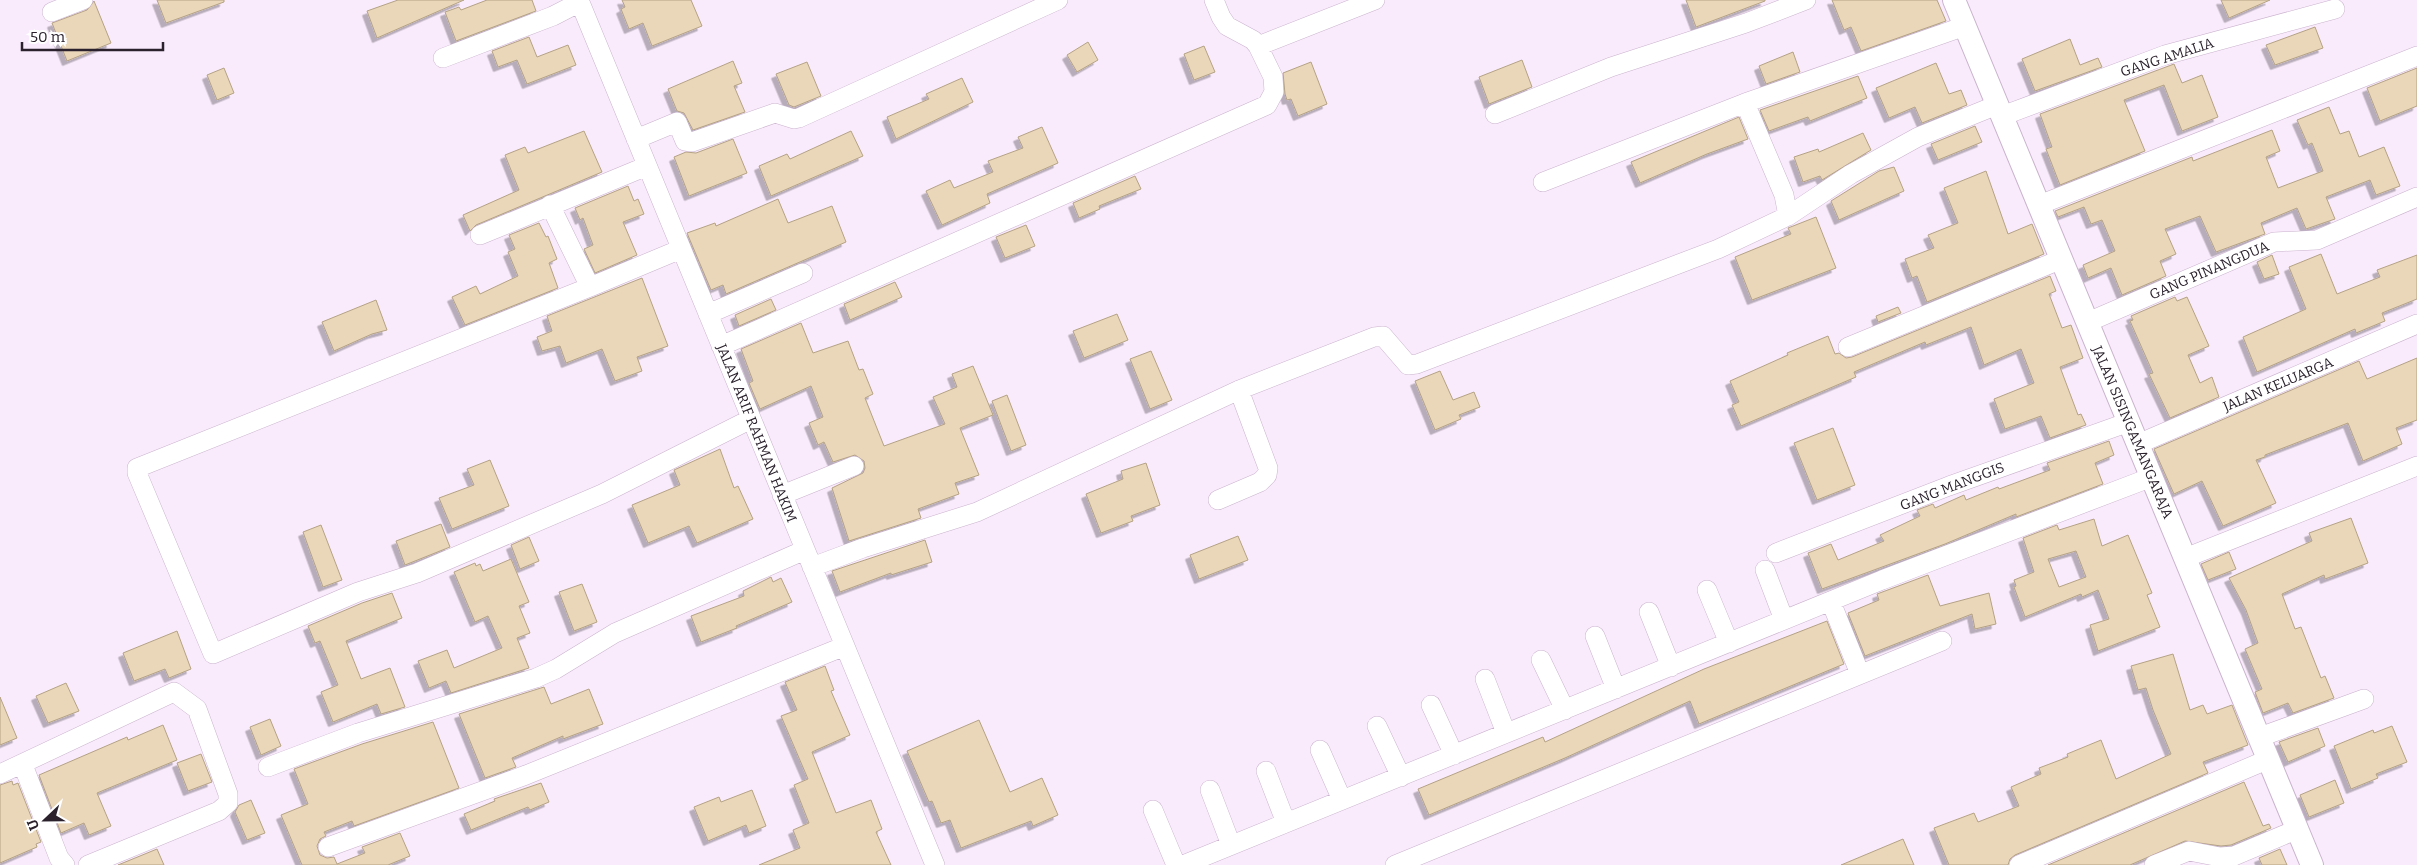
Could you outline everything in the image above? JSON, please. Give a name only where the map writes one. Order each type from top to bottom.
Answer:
[{"type":"street","points":[[52,12],[83,0]]},
{"type":"street","points":[[636,140],[677,122],[685,141],[692,142],[775,113],[794,119],[799,118],[1058,0]]},
{"type":"street","points":[[721,346],[1267,105],[1274,92],[1273,77],[1258,46],[1254,40],[1227,26],[1214,0]]},
{"type":"street","points":[[1258,46],[1375,0]]},
{"type":"street","points":[[1495,114],[1610,67],[1746,23],[1806,0]]},
{"type":"street","name":"JALAN SISINGAMANGARAJA","points":[[1954,0],[2312,865]]},
{"type":"street","points":[[443,58],[553,16],[579,1]]},
{"type":"street","name":"JALAN ARIF RAHMAN HAKIM","points":[[579,1],[935,865]]},
{"type":"street","name":"GANG AMALIA","points":[[1239,390],[1374,337],[1383,336],[1408,365],[1417,364],[1718,249],[1788,216],[1850,174],[1918,137],[2165,55],[2335,9]]},
{"type":"street","points":[[1543,182],[1745,103],[1965,26]]},
{"type":"street","points":[[2039,205],[2417,56]]},
{"type":"street","points":[[1745,103],[1784,195],[1788,216]]},
{"type":"street","points":[[480,235],[647,166]]},
{"type":"street","name":"GANG PINANGDUA","points":[[2088,322],[2274,242],[2317,240],[2417,197]]},
{"type":"street","points":[[550,205],[590,287]]},
{"type":"street","points":[[681,249],[137,468],[137,474],[213,654],[358,592],[417,573],[602,494],[751,419]]},
{"type":"street","points":[[1848,347],[2062,259]]},
{"type":"street","points":[[708,314],[803,273]]},
{"type":"street","name":"JALAN KELUARGA","points":[[2138,444],[2417,324]]},
{"type":"street","points":[[268,767],[358,733],[536,678],[556,669],[615,633],[809,559],[863,548],[977,512],[1239,390],[1268,468],[1268,475],[1260,482],[1218,500]]},
{"type":"street","name":"GANG MANGGIS","points":[[1776,553],[1949,486],[2129,422]]},
{"type":"street","points":[[782,495],[854,466]]},
{"type":"street","points":[[2186,558],[2417,466]]},
{"type":"street","points":[[1183,865],[1784,620],[2152,477]]},
{"type":"street","points":[[1765,570],[1784,620]]},
{"type":"street","points":[[1707,590],[1729,643]]},
{"type":"street","points":[[1831,602],[1860,674]]},
{"type":"street","points":[[1650,612],[1671,667]]},
{"type":"street","points":[[1595,636],[1616,689]]},
{"type":"street","points":[[1395,865],[1942,641]]},
{"type":"street","points":[[328,847],[526,775],[845,646]]},
{"type":"street","points":[[1542,660],[1566,710]]},
{"type":"street","points":[[1485,679],[1506,734]]},
{"type":"street","points":[[0,774],[23,765],[174,692],[197,709],[228,794],[228,803],[219,811],[88,865]]},
{"type":"street","points":[[2260,737],[2364,699]]},
{"type":"street","points":[[1431,705],[1454,755]]},
{"type":"street","points":[[1377,726],[1401,776]]},
{"type":"street","points":[[1320,750],[1342,800]]},
{"type":"street","points":[[2019,865],[2269,759]]},
{"type":"street","points":[[23,765],[59,858],[66,865]]},
{"type":"street","points":[[1266,771],[1286,823]]},
{"type":"street","points":[[1210,790],[1231,846]]},
{"type":"street","points":[[1153,810],[1176,865]]},
{"type":"street","points":[[2154,865],[2189,851],[2220,857],[2234,856],[2298,829]]},
{"type":"building","points":[[157,0],[224,0],[224,2],[166,23]]},
{"type":"building","points":[[398,0],[464,0],[377,38],[367,11]]},
{"type":"building","points":[[487,0],[532,0],[536,11],[456,41],[445,12],[459,7],[461,10]]},
{"type":"building","points":[[622,0],[691,0],[702,26],[652,46],[643,23],[629,29],[621,9],[625,7]]},
{"type":"building","points":[[1686,0],[1765,0],[1765,1],[1696,27]]},
{"type":"building","points":[[1832,0],[1937,0],[1946,21],[1861,51],[1851,27],[1844,30]]},
{"type":"building","points":[[2221,0],[2270,0],[2229,18]]},
{"type":"building","points":[[94,1],[111,43],[67,61],[52,23],[87,10]]},
{"type":"building","points":[[2315,27],[2323,48],[2275,65],[2266,45]]},
{"type":"building","points":[[529,37],[537,57],[568,45],[576,65],[527,84],[517,60],[498,67],[492,51]]},
{"type":"building","points":[[2070,39],[2080,65],[2098,58],[2102,67],[2035,91],[2022,59]]},
{"type":"building","points":[[1088,42],[1098,60],[1077,72],[1067,55]]},
{"type":"building","points":[[1204,46],[1215,72],[1194,80],[1184,54]]},
{"type":"building","points":[[1793,52],[1800,72],[1766,84],[1759,66]]},
{"type":"building","points":[[1522,60],[1532,87],[1489,104],[1479,77]]},
{"type":"building","points":[[733,61],[742,83],[734,86],[745,112],[693,130],[684,113],[677,111],[668,89]]},
{"type":"building","points":[[807,62],[821,96],[794,107],[789,105],[776,74]]},
{"type":"building","points":[[1311,62],[1327,104],[1298,116],[1291,99],[1287,100],[1283,73]]},
{"type":"building","points":[[1936,63],[1949,94],[1961,90],[1967,105],[1922,123],[1915,107],[1889,118],[1876,88]]},
{"type":"building","points":[[2174,64],[2182,83],[2202,75],[2218,117],[2182,131],[2164,85],[2124,100],[2145,151],[2060,185],[2046,149],[2052,147],[2040,114]]},
{"type":"building","points":[[224,68],[234,93],[217,100],[207,75]]},
{"type":"building","points":[[2417,68],[2417,106],[2380,121],[2367,88]]},
{"type":"building","points":[[1858,76],[1867,98],[1810,121],[1808,117],[1769,131],[1760,110]]},
{"type":"building","points":[[962,78],[973,102],[896,139],[887,117],[929,99],[926,94]]},
{"type":"building","points":[[2329,107],[2340,134],[2349,131],[2359,157],[2384,147],[2400,186],[2376,195],[2370,180],[2326,197],[2335,219],[2306,229],[2297,208],[2261,223],[2265,234],[2216,252],[2200,216],[2165,229],[2176,254],[2160,261],[2166,276],[2122,295],[2111,268],[2088,278],[2083,265],[2115,251],[2102,220],[2091,224],[2084,207],[2058,217],[2055,211],[2192,157],[2193,161],[2272,130],[2280,151],[2266,157],[2278,188],[2323,171],[2312,143],[2308,145],[2297,120]]},
{"type":"building","points":[[1739,117],[1748,139],[1707,154],[1640,183],[1631,162]]},
{"type":"building","points":[[1975,126],[1982,142],[1938,160],[1931,144]]},
{"type":"building","points":[[1042,127],[1058,163],[987,194],[990,203],[942,225],[926,191],[950,180],[954,188],[993,172],[988,161],[1023,148],[1018,137]]},
{"type":"building","points":[[584,131],[602,172],[476,225],[470,231],[463,215],[519,190],[505,155],[525,147],[528,153]]},
{"type":"building","points":[[851,131],[863,156],[771,196],[759,166],[787,154],[790,159]]},
{"type":"building","points":[[1863,133],[1871,150],[1822,180],[1820,176],[1803,182],[1794,157],[1818,149],[1819,152]]},
{"type":"building","points":[[733,139],[747,173],[689,196],[674,157],[686,152],[696,153]]},
{"type":"building","points":[[1894,167],[1904,191],[1839,220],[1831,201],[1879,171]]},
{"type":"building","points":[[1986,171],[2008,234],[2032,224],[2044,254],[1927,302],[1917,276],[1912,278],[1905,259],[1934,248],[1928,235],[1958,223],[1944,188]]},
{"type":"building","points":[[1135,176],[1141,189],[1099,206],[1100,209],[1079,218],[1073,203]]},
{"type":"building","points":[[628,186],[634,201],[638,199],[644,214],[623,222],[637,255],[595,273],[584,249],[593,245],[583,218],[580,220],[575,208]]},
{"type":"building","points":[[778,199],[788,223],[832,206],[846,242],[726,294],[723,285],[711,290],[687,233],[715,223],[716,226]]},
{"type":"building","points":[[1816,217],[1836,268],[1752,300],[1735,257],[1791,234],[1788,228]]},
{"type":"building","points":[[539,223],[546,237],[548,236],[557,259],[549,263],[558,288],[465,325],[452,297],[476,286],[480,294],[518,276],[508,252],[515,249],[509,235]]},
{"type":"building","points":[[1026,225],[1035,246],[1005,258],[996,237]]},
{"type":"building","points":[[2321,254],[2337,294],[2380,277],[2377,270],[2417,255],[2417,299],[2382,313],[2385,321],[2356,333],[2355,329],[2257,372],[2243,337],[2306,309],[2289,267]]},
{"type":"building","points":[[2272,255],[2279,274],[2264,279],[2257,262]]},
{"type":"building","points":[[2050,276],[2056,291],[2049,294],[2062,328],[2071,325],[2083,358],[2060,367],[2078,415],[2081,414],[2086,425],[2050,438],[2041,416],[2005,429],[1994,399],[2034,383],[2021,349],[1984,365],[1971,327],[1926,345],[1925,342],[1854,372],[1856,377],[1741,426],[1732,405],[1739,402],[1730,381],[1788,355],[1787,353],[1828,336],[1835,354],[1839,353],[1846,358],[1852,357]]},
{"type":"building","points":[[642,278],[668,346],[637,357],[642,371],[615,381],[602,349],[566,363],[560,346],[542,351],[537,337],[552,331],[547,316]]},
{"type":"building","points":[[895,282],[902,297],[850,320],[844,304]]},
{"type":"building","points":[[2175,297],[2177,301],[2187,297],[2209,346],[2188,355],[2200,383],[2212,377],[2219,397],[2170,418],[2149,374],[2153,373],[2130,321],[2133,320],[2131,316]]},
{"type":"building","points":[[771,299],[776,310],[739,326],[735,315]]},
{"type":"building","points":[[376,300],[387,330],[372,334],[334,351],[322,322]]},
{"type":"building","points":[[1898,307],[1901,313],[1878,322],[1876,316]]},
{"type":"building","points":[[1117,314],[1128,340],[1084,358],[1073,331]]},
{"type":"building","points":[[801,323],[813,353],[848,341],[859,370],[863,369],[873,394],[865,398],[884,446],[945,424],[933,397],[957,387],[952,374],[973,366],[993,415],[960,428],[979,475],[955,483],[959,494],[918,509],[921,518],[849,541],[832,488],[863,473],[865,468],[864,461],[855,455],[833,462],[824,442],[818,445],[809,423],[823,417],[811,386],[760,409],[749,383],[753,381],[741,349]]},
{"type":"building","points":[[1151,351],[1172,400],[1150,409],[1130,359]]},
{"type":"building","points":[[2417,358],[2417,420],[2396,428],[2402,444],[2363,461],[2348,423],[2265,455],[2265,457],[2256,460],[2276,503],[2223,526],[2202,481],[2174,494],[2154,449],[2359,361],[2367,379]]},
{"type":"building","points":[[1440,371],[1453,400],[1474,392],[1480,407],[1459,415],[1461,419],[1435,430],[1415,381]]},
{"type":"building","points":[[1007,395],[1026,445],[1011,451],[992,401]]},
{"type":"building","points":[[1833,428],[1855,485],[1817,500],[1794,443]]},
{"type":"building","points":[[2109,441],[2114,455],[2095,463],[2103,484],[2016,517],[2016,514],[1945,544],[1822,589],[1808,553],[1831,544],[1838,560],[1884,541],[1880,535],[1920,516],[1917,510],[1933,504],[1935,508],[1964,495],[1966,500],[1998,487],[1999,489],[2050,470],[2047,463]]},
{"type":"building","points":[[720,449],[734,488],[738,486],[753,519],[697,543],[689,526],[648,543],[632,505],[680,485],[674,470]]},
{"type":"building","points":[[490,460],[509,506],[452,529],[439,498],[474,485],[467,469]]},
{"type":"building","points":[[1146,463],[1160,505],[1131,516],[1133,521],[1101,533],[1086,494],[1123,479],[1121,471]]},
{"type":"building","points":[[2351,518],[2368,563],[2325,579],[2324,575],[2282,594],[2295,629],[2301,627],[2321,678],[2325,676],[2334,698],[2293,713],[2288,703],[2263,713],[2255,692],[2262,689],[2245,649],[2258,643],[2246,610],[2229,578],[2312,541],[2309,533]]},
{"type":"building","points":[[2094,519],[2102,546],[2128,535],[2152,593],[2147,595],[2160,627],[2098,651],[2090,625],[2109,619],[2098,590],[2082,597],[2081,594],[2025,617],[2014,587],[2016,586],[2014,580],[2034,572],[2023,538],[2057,525],[2059,530]],"holes":[[[2076,551],[2086,577],[2059,587],[2048,559]]]},
{"type":"building","points":[[441,524],[450,547],[405,565],[396,541]]},
{"type":"building","points":[[321,525],[342,580],[323,587],[303,532]]},
{"type":"building","points":[[1238,536],[1248,560],[1199,579],[1190,555]]},
{"type":"building","points":[[529,537],[539,561],[520,569],[511,545]]},
{"type":"building","points":[[925,540],[932,562],[891,575],[891,573],[840,592],[832,571]]},
{"type":"building","points":[[2229,552],[2236,569],[2208,580],[2201,564]]},
{"type":"building","points":[[511,559],[529,602],[519,606],[530,633],[517,638],[529,668],[451,693],[446,681],[429,688],[418,661],[447,650],[454,668],[502,648],[488,616],[475,622],[454,572],[475,563],[476,566],[480,564],[483,571]]},
{"type":"building","points":[[1928,575],[1940,606],[1989,593],[1996,624],[1975,629],[1972,614],[1865,656],[1848,613],[1879,600],[1877,594]]},
{"type":"building","points":[[771,577],[773,582],[781,578],[792,602],[736,626],[737,628],[701,642],[691,616],[744,596],[743,591]]},
{"type":"building","points":[[582,584],[597,622],[574,631],[559,592]]},
{"type":"building","points":[[392,593],[402,618],[346,641],[361,679],[390,668],[405,707],[381,714],[377,704],[333,722],[321,692],[338,685],[320,641],[315,643],[308,626],[362,603]]},
{"type":"building","points":[[1827,621],[1844,664],[1699,724],[1690,701],[1565,758],[1429,815],[1418,789],[1543,737],[1545,742],[1704,669]]},
{"type":"building","points":[[177,631],[191,669],[169,678],[165,669],[134,681],[123,653]]},
{"type":"building","points":[[2173,654],[2190,710],[2203,705],[2207,714],[2232,705],[2248,745],[2203,762],[2208,773],[2015,855],[2010,859],[2008,865],[1949,865],[1934,828],[1974,813],[1978,822],[2019,806],[2011,787],[2041,774],[2039,768],[2068,757],[2067,754],[2101,740],[2116,779],[2171,754],[2146,688],[2138,690],[2131,666]]},
{"type":"building","points":[[825,666],[834,690],[831,691],[850,735],[812,752],[836,813],[871,800],[882,829],[876,832],[891,865],[759,865],[800,848],[793,830],[809,823],[794,785],[808,779],[781,716],[797,710],[785,682]]},
{"type":"building","points":[[66,683],[79,711],[48,723],[36,696]]},
{"type":"building","points":[[544,687],[551,704],[589,689],[603,724],[563,739],[563,736],[512,758],[516,767],[485,778],[459,714]]},
{"type":"building","points":[[0,697],[17,738],[0,745]]},
{"type":"building","points":[[270,719],[281,746],[261,755],[250,727]]},
{"type":"building","points":[[979,720],[1010,792],[1042,778],[1058,815],[1033,826],[1031,821],[961,848],[950,820],[941,823],[932,801],[929,802],[907,751]]},
{"type":"building","points":[[433,722],[459,788],[354,826],[352,821],[324,832],[326,836],[320,839],[317,846],[320,855],[327,858],[334,857],[337,864],[365,853],[362,847],[400,833],[410,856],[388,865],[302,865],[281,815],[308,804],[294,769],[362,744]]},
{"type":"building","points":[[163,725],[177,760],[97,793],[111,826],[89,835],[84,823],[61,833],[39,775],[127,737],[128,740]]},
{"type":"building","points":[[2392,726],[2407,762],[2376,774],[2378,778],[2351,789],[2334,746],[2373,730],[2374,733]]},
{"type":"building","points":[[2318,728],[2325,746],[2288,762],[2279,742]]},
{"type":"building","points":[[201,754],[212,782],[188,791],[177,763]]},
{"type":"building","points":[[2335,780],[2344,803],[2309,817],[2300,795]]},
{"type":"building","points":[[12,781],[13,785],[18,783],[41,842],[36,844],[37,847],[0,863],[0,785]]},
{"type":"building","points":[[2244,782],[2263,826],[2269,824],[2271,828],[2231,845],[2221,846],[2185,841],[2130,865],[2048,865]]},
{"type":"building","points":[[541,783],[549,802],[530,810],[528,807],[471,830],[464,814],[495,801],[494,799]]},
{"type":"building","points":[[752,790],[766,826],[749,833],[746,825],[708,841],[694,807],[719,797],[721,802]]},
{"type":"building","points":[[251,800],[265,833],[247,840],[235,812],[239,805]]},
{"type":"building","points":[[1903,839],[1914,865],[1841,865]]},
{"type":"building","points":[[157,849],[164,865],[118,865]]},
{"type":"building","points":[[2280,849],[2287,865],[2262,865],[2259,858]]}]
